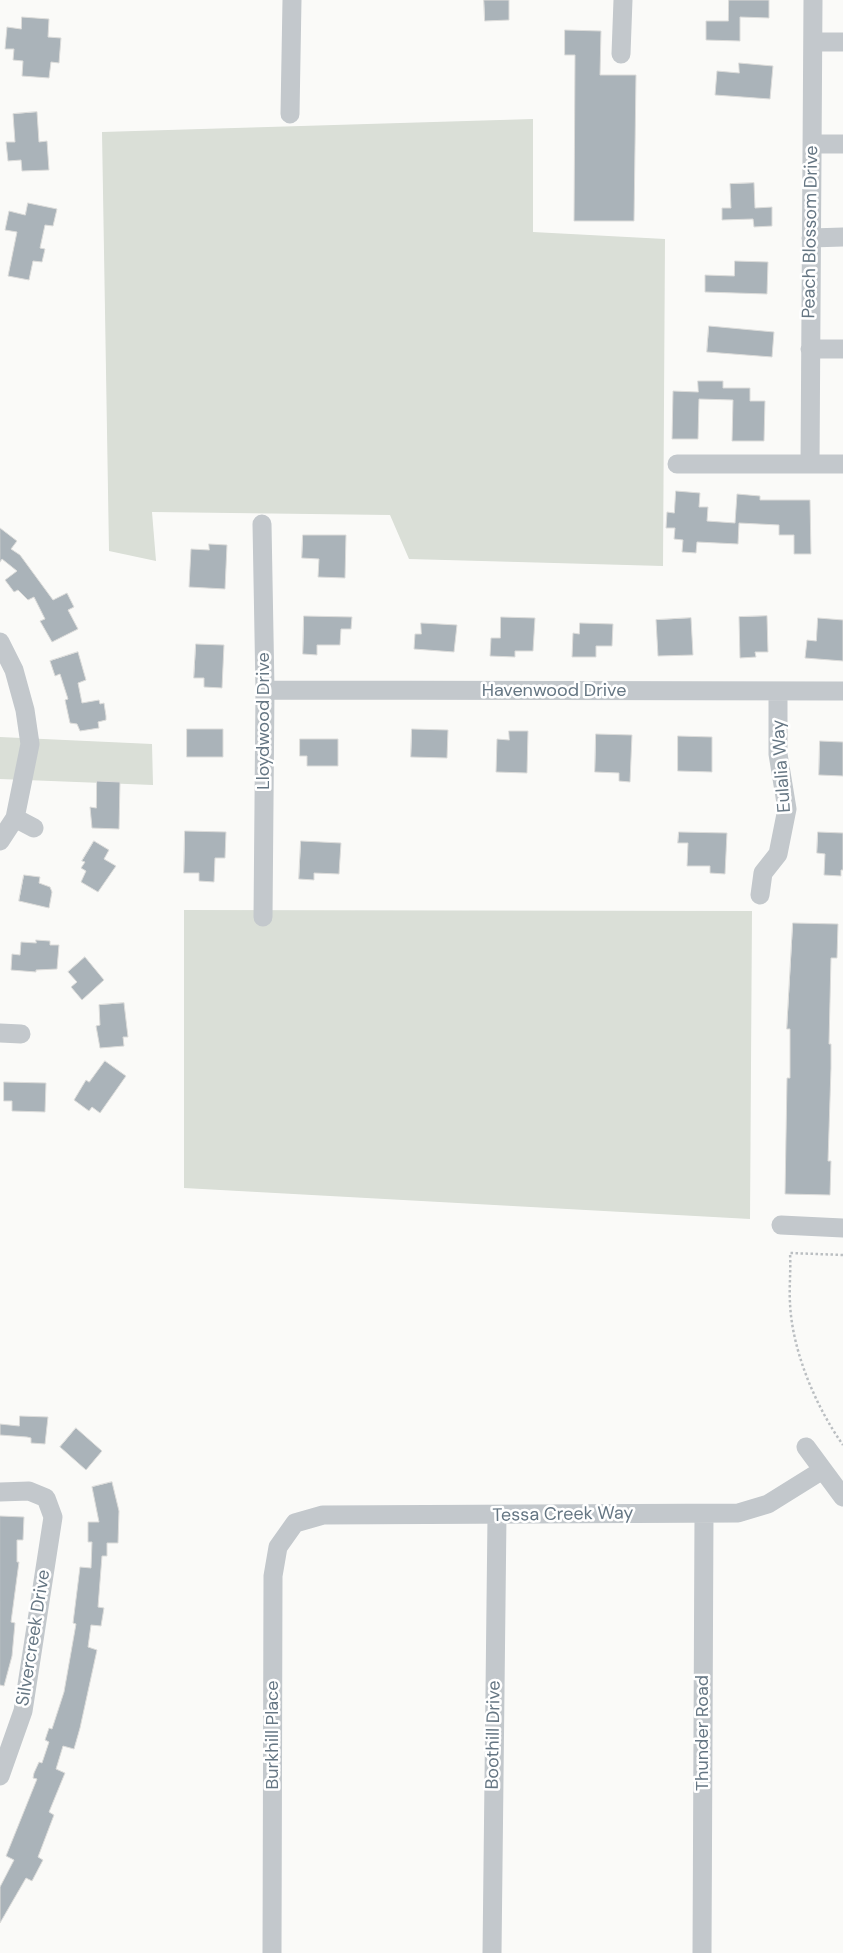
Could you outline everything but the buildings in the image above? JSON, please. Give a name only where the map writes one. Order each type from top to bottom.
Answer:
[{"type":"street","points":[[290,114],[292,0]]},
{"type":"street","points":[[621,54],[624,0]]},
{"type":"street","name":"Peach Blossom Drive","points":[[810,464],[813,0]]},
{"type":"street","points":[[813,42],[843,42]]},
{"type":"street","points":[[812,144],[843,144]]},
{"type":"street","points":[[811,238],[843,237]]},
{"type":"street","points":[[810,349],[843,349]]},
{"type":"street","points":[[677,464],[843,464]]},
{"type":"street","name":"Lloydwood Drive","points":[[262,524],[265,690],[263,917]]},
{"type":"street","points":[[0,642],[14,670],[25,710],[30,744],[15,818],[0,841]]},
{"type":"street","name":"Havenwood Drive","points":[[265,690],[843,691]]},
{"type":"street","name":"Eulalia Way","points":[[760,895],[764,873],[778,854],[787,809],[778,754],[778,691]]},
{"type":"street","points":[[15,818],[34,828]]},
{"type":"street","points":[[0,1033],[21,1034]]},
{"type":"street","points":[[781,1225],[843,1228]]},
{"type":"street","points":[[806,1447],[821,1470],[843,1497]]},
{"type":"street","name":"Tessa Creek Way","points":[[295,1523],[323,1516],[738,1513],[768,1504],[821,1470]]},
{"type":"street","name":"Silvercreek Drive","points":[[0,1492],[29,1490],[46,1498],[53,1517],[23,1711],[0,1776]]},
{"type":"street","name":"Thunder Road","points":[[702,1953],[704,1514]]},
{"type":"street","name":"Boothill Drive","points":[[492,1953],[496,1516]]},
{"type":"street","name":"Burkhill Place","points":[[272,1953],[273,1576],[278,1547],[295,1523]]},
{"type":"path","points":[[843,1255],[790,1253],[790,1305],[798,1350],[828,1424],[843,1445]]},
{"type":"shaded area","points":[[533,119],[533,232],[665,239],[663,566],[409,559],[390,515],[152,512],[156,561],[109,551],[102,132]]},
{"type":"shaded area","points":[[0,737],[152,744],[153,785],[0,779]]},
{"type":"shaded area","points":[[184,910],[752,911],[750,1219],[184,1188]]}]
